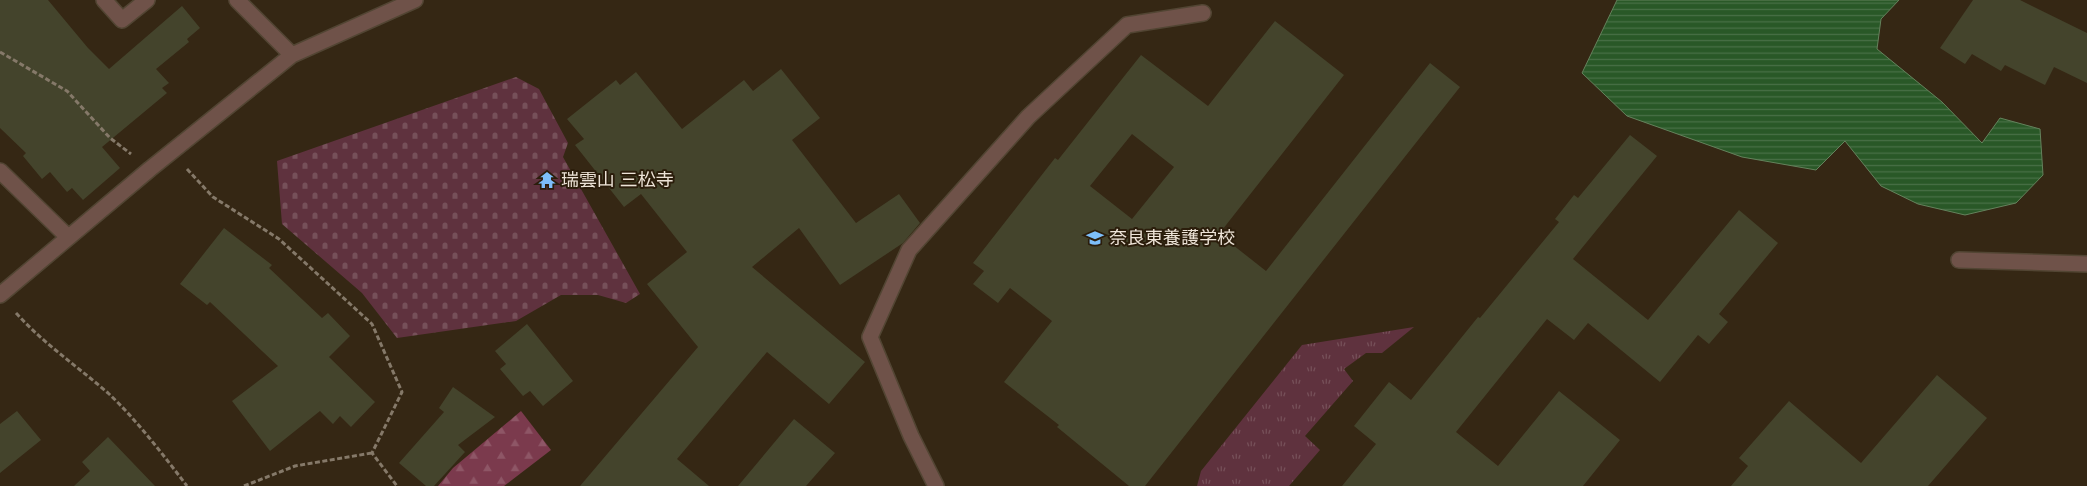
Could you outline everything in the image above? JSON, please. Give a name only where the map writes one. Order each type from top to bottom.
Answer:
[{"type":"street","points":[[104,0],[122,20],[146,0]]},
{"type":"street","points":[[237,0],[292,55]]},
{"type":"street","points":[[0,295],[150,169],[292,55],[415,0]]},
{"type":"street","points":[[936,486],[911,436],[870,337],[909,250],[1028,117],[1127,25],[1203,13]]},
{"type":"street","points":[[0,171],[68,237]]},
{"type":"street","points":[[1959,260],[2087,264]]},
{"type":"path","points":[[0,52],[67,91],[110,138],[150,169]]},
{"type":"path","points":[[172,151],[213,198],[278,239],[372,324],[402,392],[372,453]]},
{"type":"path","points":[[12,310],[37,337],[109,394],[159,450],[187,486]]},
{"type":"path","points":[[244,486],[295,466],[372,453]]},
{"type":"path","points":[[372,453],[397,486]]},
{"type":"green space","points":[[516,77],[539,89],[568,143],[563,157],[640,294],[626,303],[598,295],[561,295],[516,321],[397,338],[362,293],[282,224],[277,161]]},
{"type":"green space","points":[[1414,327],[1382,353],[1366,353],[1344,369],[1353,381],[1305,436],[1320,450],[1289,486],[1197,486],[1201,471],[1302,345]]},
{"type":"green space","points":[[521,411],[551,450],[504,486],[438,486],[453,468]]},
{"type":"shaded area","points":[[1617,0],[1899,0],[1881,19],[1877,49],[1942,102],[1982,143],[2000,118],[2040,129],[2043,175],[2016,203],[1965,215],[1918,204],[1881,186],[1845,141],[1816,170],[1742,157],[1627,116],[1582,73]]},
{"type":"building","points":[[0,0],[48,0],[88,48],[109,69],[182,6],[200,28],[187,39],[189,42],[156,69],[169,83],[162,88],[167,93],[102,147],[120,168],[83,200],[72,188],[67,192],[50,172],[42,179],[23,156],[26,153],[0,128]]},
{"type":"building","points":[[1973,0],[2020,0],[2087,33],[2087,83],[2054,67],[2045,85],[2005,65],[2001,71],[1972,54],[1965,64],[1940,48]]},
{"type":"building","points":[[1275,21],[1344,75],[1219,234],[1266,271],[1430,63],[1460,87],[1145,486],[1129,486],[1057,427],[1059,425],[1004,382],[1052,321],[1010,288],[998,303],[973,284],[984,271],[973,263],[1055,158],[1058,160],[1141,55],[1208,106]],"holes":[[[1132,134],[1174,167],[1132,219],[1090,186]]]},
{"type":"building","points":[[781,69],[820,118],[792,140],[856,223],[899,194],[920,223],[903,243],[840,285],[799,228],[752,267],[865,362],[829,404],[767,352],[677,459],[709,486],[580,486],[698,347],[647,284],[687,252],[641,194],[624,207],[575,145],[584,139],[567,119],[616,80],[620,85],[636,72],[682,129],[744,80],[753,91]]},
{"type":"building","points":[[1630,135],[1657,156],[1573,259],[1648,320],[1739,210],[1778,243],[1719,314],[1728,322],[1709,344],[1698,335],[1660,382],[1588,323],[1574,340],[1547,319],[1456,432],[1498,466],[1559,391],[1620,440],[1583,486],[1342,486],[1376,444],[1354,426],[1389,382],[1411,400],[1478,317],[1480,318],[1559,222],[1555,219],[1574,195],[1578,198]]},
{"type":"building","points":[[224,228],[272,265],[269,268],[322,318],[328,313],[350,336],[329,357],[375,402],[351,427],[340,416],[333,424],[320,411],[270,451],[232,401],[278,366],[210,302],[207,305],[180,284]]},
{"type":"building","points":[[527,324],[573,381],[543,406],[530,391],[523,396],[500,369],[506,364],[495,351]]},
{"type":"building","points":[[1937,375],[1987,418],[1928,486],[1731,486],[1748,466],[1739,458],[1789,401],[1861,463]]},
{"type":"building","points":[[453,387],[495,417],[458,445],[465,452],[434,486],[426,486],[399,463],[444,412],[439,408]]},
{"type":"building","points":[[17,411],[41,440],[0,473],[0,424]]},
{"type":"building","points":[[794,419],[835,453],[806,486],[738,486]]},
{"type":"building","points":[[108,437],[155,486],[74,486],[90,471],[82,462]]},
{"type":"place","name":"瑞雲山 三松寺","points":[[547,180]]},
{"type":"place","name":"奈良東養護学校","points":[[1095,238]]}]
